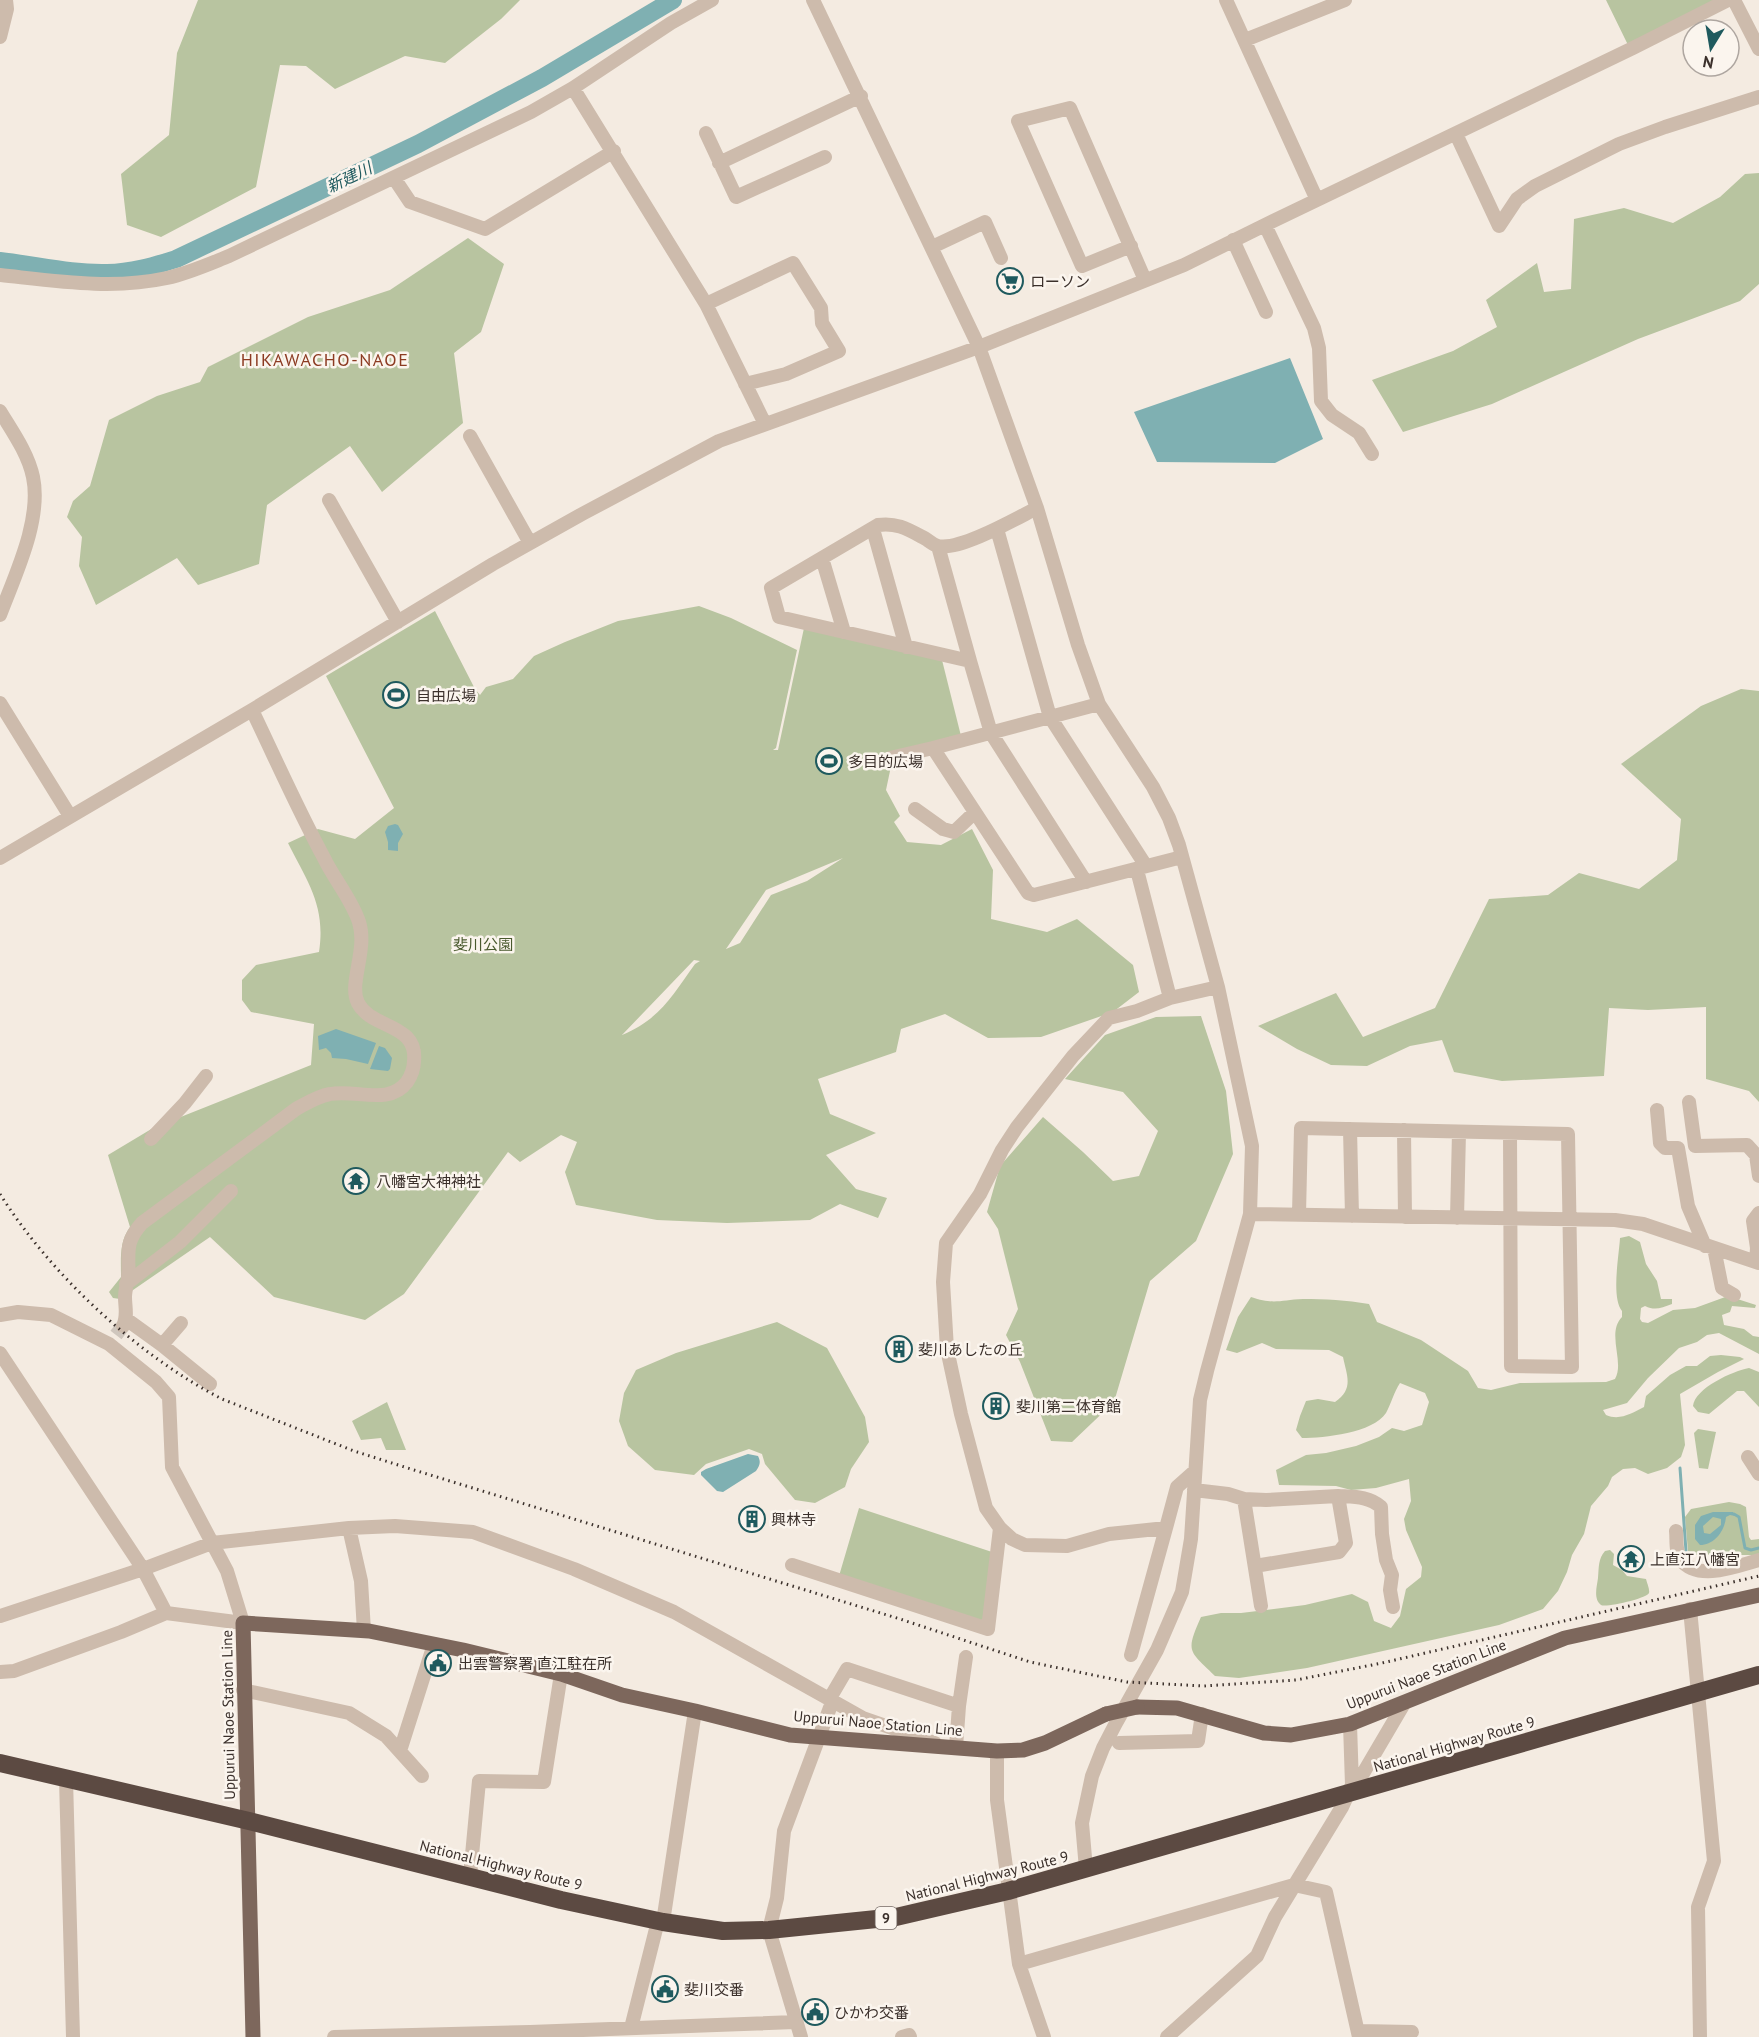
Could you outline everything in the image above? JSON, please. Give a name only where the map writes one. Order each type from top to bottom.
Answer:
[{"type":"highway","name":"National Highway Route 9","points":[[0,1764],[249,1821],[561,1900],[661,1922],[723,1931],[769,1930],[896,1917],[1008,1891],[1351,1789],[1759,1675]]},
{"type":"main road","name":"Uppurui Naoe Station Line","points":[[253,2037],[243,1623],[364,1631],[434,1644],[561,1674],[622,1695],[790,1736],[997,1751],[1023,1750],[1045,1743],[1106,1714],[1137,1707],[1177,1708],[1264,1733],[1291,1735],[1350,1724],[1565,1638],[1759,1595]]},
{"type":"street","points":[[0,37],[7,9],[6,0]]},
{"type":"street","points":[[0,275],[90,284],[134,283],[167,278],[229,256],[531,112],[712,0]]},
{"type":"street","points":[[813,0],[861,96],[979,347],[1037,508],[1081,654],[1099,704],[1153,787],[1169,818],[1218,987],[1252,1146],[1250,1214],[1206,1371],[1200,1401],[1191,1539],[1182,1592],[1157,1650],[1111,1731],[1092,1776],[1082,1823],[1086,1869]]},
{"type":"street","points":[[1226,0],[1317,200]]},
{"type":"street","points":[[1245,40],[1346,0]]},
{"type":"street","points":[[0,858],[530,543],[719,441],[979,347],[1184,266],[1233,240],[1456,134],[1728,0]]},
{"type":"street","points":[[1734,0],[1759,49]]},
{"type":"street","points":[[573,88],[614,151],[706,304],[765,424]]},
{"type":"street","points":[[719,163],[861,96]]},
{"type":"street","points":[[1456,134],[1499,226],[1517,199],[1535,186],[1619,144],[1759,96]]},
{"type":"street","points":[[1131,246],[1082,266],[1018,121],[1070,108],[1131,246],[1145,280]]},
{"type":"street","points":[[706,133],[736,197],[825,157]]},
{"type":"street","points":[[394,178],[410,202],[485,229],[614,151]]},
{"type":"street","points":[[932,247],[986,222],[1001,258]]},
{"type":"street","points":[[1265,225],[1314,328],[1318,348],[1321,401],[1332,415],[1359,433],[1372,454]]},
{"type":"street","points":[[1233,240],[1266,312]]},
{"type":"street","points":[[706,304],[793,263],[821,308],[822,323],[839,351],[786,374],[745,384]]},
{"type":"street","points":[[0,411],[20,444],[33,477],[34,512],[27,542],[0,615]]},
{"type":"street","points":[[470,436],[530,543]]},
{"type":"street","points":[[329,500],[398,622]]},
{"type":"street","points":[[970,661],[779,617],[771,588],[878,525],[890,523],[904,526],[938,546],[965,542],[1037,508]]},
{"type":"street","points":[[873,529],[906,647]]},
{"type":"street","points":[[996,529],[1050,717],[1141,868],[1170,998]]},
{"type":"street","points":[[938,546],[991,733],[1086,882]]},
{"type":"street","points":[[822,558],[844,632]]},
{"type":"street","points":[[0,703],[70,816]]},
{"type":"street","points":[[890,758],[1099,704]]},
{"type":"street","points":[[0,1672],[14,1671],[68,1652],[166,1613],[243,1623],[227,1570],[172,1467],[169,1397],[118,1331],[126,1284],[129,1240],[142,1224],[296,1108],[331,1094],[362,1093],[382,1096],[393,1094],[407,1082],[414,1065],[414,1049],[407,1037],[368,1015],[357,1001],[354,992],[362,944],[358,920],[311,834],[252,710]]},
{"type":"street","points":[[933,748],[1028,893],[1034,895],[1182,857]]},
{"type":"street","points":[[915,809],[943,830],[954,832],[975,812]]},
{"type":"street","points":[[1166,1528],[1109,1534],[1067,1546],[1025,1545],[1012,1539],[1000,1528],[986,1508],[961,1414],[947,1349],[943,1282],[946,1243],[980,1194],[1002,1150],[1017,1127],[1073,1056],[1109,1018],[1137,1011],[1170,998],[1218,987]]},
{"type":"street","points":[[151,1139],[185,1103],[206,1076]]},
{"type":"street","points":[[1689,1102],[1695,1146]]},
{"type":"street","points":[[1657,1110],[1660,1143],[1665,1148],[1746,1145],[1756,1155],[1759,1176]]},
{"type":"street","points":[[1299,1214],[1300,1128],[1568,1134],[1572,1367],[1512,1366],[1510,1133]]},
{"type":"street","points":[[1350,1129],[1352,1216]]},
{"type":"street","points":[[1404,1130],[1405,1217]]},
{"type":"street","points":[[1457,1218],[1459,1132]]},
{"type":"street","points":[[1678,1148],[1688,1206],[1712,1253],[1722,1288],[1734,1295]]},
{"type":"street","points":[[126,1284],[173,1247],[231,1191]]},
{"type":"street","points":[[1250,1214],[1615,1220],[1643,1224],[1712,1253],[1757,1262],[1754,1221],[1759,1213]]},
{"type":"street","points":[[0,1315],[18,1312],[51,1315],[118,1331],[162,1345],[210,1384]]},
{"type":"street","points":[[162,1345],[181,1323]]},
{"type":"street","points":[[0,1353],[143,1569],[166,1613]]},
{"type":"street","points":[[1748,1457],[1759,1474]]},
{"type":"street","points":[[1131,1655],[1176,1487],[1195,1471]]},
{"type":"street","points":[[1194,1490],[1228,1494],[1244,1499],[1338,1496],[1363,1498],[1376,1503],[1381,1507],[1385,1556],[1392,1575],[1390,1590],[1393,1607]]},
{"type":"street","points":[[1255,1566],[1339,1552],[1346,1543],[1338,1496]]},
{"type":"street","points":[[1244,1499],[1261,1606]]},
{"type":"street","points":[[0,1616],[143,1569],[212,1543],[349,1528],[395,1526],[473,1532],[574,1569],[674,1612],[863,1718],[949,1747],[960,1706],[966,1657]]},
{"type":"street","points":[[349,1528],[361,1581],[364,1631]]},
{"type":"street","points":[[792,1565],[987,1629],[1000,1528]]},
{"type":"street","points":[[1676,1531],[1677,1550],[1681,1560],[1702,1572],[1759,1560]]},
{"type":"street","points":[[1735,1562],[1759,1560]]},
{"type":"street","points":[[1690,1609],[1714,1861],[1698,1907],[1700,2037]]},
{"type":"street","points":[[400,1751],[434,1644]]},
{"type":"street","points":[[801,2037],[769,1930],[777,1898],[784,1830],[831,1705],[830,1698],[847,1669],[960,1706]]},
{"type":"street","points":[[470,1876],[479,1781],[544,1782],[561,1674]]},
{"type":"street","points":[[243,1690],[349,1713],[386,1736],[422,1776]]},
{"type":"street","points":[[1167,2037],[1257,1956],[1275,1917],[1406,1702]]},
{"type":"street","points":[[631,2028],[661,1922],[695,1711]]},
{"type":"street","points":[[1119,1743],[1198,1741],[1202,1714]]},
{"type":"street","points":[[1350,1724],[1351,1789]]},
{"type":"street","points":[[997,1751],[997,1800],[1019,1964],[1044,2037]]},
{"type":"street","points":[[66,1779],[73,2037]]},
{"type":"street","points":[[1019,1964],[1294,1885],[1326,1892],[1359,2034],[1412,2032]]},
{"type":"street","points":[[334,2037],[576,2033],[631,2028],[795,2022]]},
{"type":"street","points":[[902,2037],[909,2034],[910,2037]]},
{"type":"green space","points":[[198,0],[520,0],[501,19],[445,63],[405,56],[335,89],[306,66],[280,65],[256,187],[161,237],[127,225],[121,174],[169,135],[177,53]]},
{"type":"green space","points":[[1606,0],[1716,0],[1628,45]]},
{"type":"green space","points":[[1759,173],[1759,284],[1740,301],[1638,339],[1492,404],[1403,432],[1372,380],[1453,351],[1497,327],[1486,300],[1537,263],[1544,292],[1571,289],[1574,219],[1624,208],[1673,223],[1720,197],[1745,174]]},
{"type":"green space","points":[[468,238],[504,264],[481,332],[454,353],[463,423],[382,492],[350,446],[267,505],[259,564],[198,585],[177,558],[96,605],[79,566],[82,537],[67,517],[73,501],[90,486],[109,420],[157,396],[200,382],[208,367],[308,317],[390,290]]},
{"type":"green space","name":"斐川公園","points":[[699,606],[731,618],[797,650],[776,748],[773,750],[778,750],[804,628],[942,660],[961,736],[894,752],[886,790],[900,816],[894,822],[907,842],[941,845],[972,829],[993,870],[991,919],[1047,932],[1077,919],[1133,965],[1139,992],[1113,1012],[1041,1037],[988,1038],[945,1014],[901,1029],[896,1052],[818,1079],[830,1114],[876,1133],[826,1155],[856,1189],[887,1198],[878,1218],[840,1204],[810,1220],[727,1223],[657,1220],[576,1205],[565,1172],[577,1142],[561,1135],[520,1162],[508,1152],[404,1294],[365,1320],[274,1297],[210,1237],[120,1299],[113,1298],[109,1292],[121,1277],[122,1245],[130,1227],[108,1155],[153,1128],[311,1065],[314,1024],[251,1012],[242,1000],[242,980],[256,965],[319,952],[318,908],[314,895],[288,843],[318,829],[355,839],[394,808],[326,676],[435,611],[480,695],[486,687],[513,679],[534,656],[618,621]],"holes":[[[843,858],[807,881],[771,895],[740,943],[726,949],[766,890]],[[694,960],[700,961],[695,964],[656,1014],[622,1035]]]},
{"type":"green space","points":[[1741,689],[1759,691],[1759,1102],[1749,1091],[1706,1079],[1706,1007],[1648,1010],[1609,1008],[1604,1076],[1502,1081],[1454,1072],[1442,1040],[1410,1046],[1367,1066],[1331,1065],[1297,1049],[1258,1026],[1336,993],[1363,1037],[1435,1008],[1489,899],[1548,895],[1579,873],[1639,889],[1677,860],[1681,819],[1621,764],[1701,706]]},
{"type":"green space","points":[[1201,1016],[1226,1091],[1233,1154],[1196,1241],[1150,1281],[1114,1402],[1072,1442],[1051,1441],[1020,1362],[1006,1335],[1018,1309],[998,1229],[987,1212],[1000,1166],[1043,1117],[1113,1181],[1139,1176],[1158,1131],[1123,1092],[1065,1079],[1105,1035],[1156,1017]]},
{"type":"green space","points":[[1629,1236],[1640,1242],[1646,1264],[1657,1281],[1661,1299],[1672,1299],[1672,1304],[1661,1308],[1645,1306],[1641,1308],[1642,1322],[1648,1323],[1673,1310],[1695,1308],[1728,1296],[1756,1305],[1755,1308],[1732,1306],[1730,1312],[1722,1315],[1724,1325],[1744,1329],[1753,1336],[1759,1337],[1759,1354],[1719,1333],[1707,1335],[1697,1342],[1679,1348],[1648,1378],[1627,1403],[1603,1410],[1611,1417],[1626,1416],[1635,1412],[1644,1407],[1646,1396],[1670,1375],[1686,1366],[1697,1366],[1710,1356],[1721,1355],[1744,1359],[1680,1394],[1685,1445],[1681,1457],[1667,1468],[1648,1474],[1635,1468],[1623,1469],[1612,1477],[1608,1486],[1591,1506],[1584,1534],[1572,1555],[1567,1572],[1558,1591],[1543,1609],[1499,1625],[1307,1668],[1239,1678],[1215,1676],[1192,1650],[1193,1638],[1201,1617],[1305,1605],[1352,1594],[1368,1602],[1374,1621],[1391,1628],[1400,1616],[1406,1589],[1421,1577],[1422,1567],[1406,1530],[1404,1519],[1411,1501],[1409,1479],[1376,1488],[1351,1490],[1336,1486],[1279,1485],[1276,1470],[1306,1455],[1356,1446],[1379,1437],[1392,1428],[1404,1431],[1422,1425],[1429,1402],[1425,1393],[1400,1383],[1386,1413],[1380,1420],[1360,1430],[1347,1433],[1302,1438],[1296,1430],[1306,1401],[1318,1399],[1335,1402],[1345,1392],[1348,1382],[1343,1357],[1329,1350],[1276,1349],[1262,1343],[1237,1353],[1226,1350],[1238,1317],[1251,1297],[1271,1301],[1319,1299],[1369,1304],[1377,1322],[1421,1340],[1468,1371],[1478,1388],[1491,1390],[1520,1383],[1606,1382],[1615,1379],[1618,1372],[1615,1339],[1622,1311],[1616,1287],[1617,1265],[1620,1238]]},
{"type":"green space","points":[[777,1322],[827,1348],[865,1417],[869,1442],[851,1469],[845,1487],[815,1503],[795,1500],[765,1464],[762,1454],[749,1449],[706,1464],[694,1475],[655,1470],[628,1446],[619,1421],[624,1393],[636,1370],[676,1353]]},
{"type":"green space","points":[[1749,1368],[1759,1372],[1759,1407],[1744,1391],[1737,1391],[1709,1414],[1698,1412],[1693,1406],[1695,1399],[1707,1387]]},
{"type":"green space","points":[[387,1402],[406,1450],[386,1450],[381,1438],[361,1440],[352,1421]]},
{"type":"green space","points":[[1698,1429],[1716,1432],[1708,1469],[1699,1468],[1694,1433]]},
{"type":"green space","points":[[1729,1502],[1746,1507],[1749,1537],[1751,1540],[1759,1539],[1759,1555],[1692,1555],[1688,1551],[1685,1517],[1691,1509]]},
{"type":"green space","points":[[859,1508],[992,1552],[985,1618],[978,1622],[839,1576]]},
{"type":"green space","points":[[1610,1550],[1614,1554],[1613,1565],[1627,1576],[1646,1579],[1649,1592],[1647,1595],[1635,1600],[1601,1605],[1596,1592],[1599,1563],[1605,1551]]},
{"type":"water","points":[[1290,358],[1323,439],[1275,463],[1157,462],[1134,412]]},
{"type":"water","points":[[395,824],[403,834],[398,843],[398,851],[388,850],[385,832],[388,826]]},
{"type":"water","points":[[336,1029],[376,1043],[368,1064],[332,1058],[326,1048],[319,1050],[318,1036]]},
{"type":"water","points":[[379,1046],[385,1048],[392,1058],[388,1071],[370,1069]]},
{"type":"water","points":[[748,1454],[758,1456],[760,1460],[756,1471],[723,1492],[717,1491],[701,1475],[701,1472],[706,1469]]},
{"type":"water","points":[[1713,1512],[1733,1512],[1735,1516],[1726,1517],[1724,1527],[1715,1540],[1700,1545],[1695,1539],[1695,1525],[1701,1516]],"holes":[[[1713,1517],[1721,1519],[1721,1525],[1710,1534],[1704,1533],[1703,1526]]]},
{"type":"waterway","name":"新建川","points":[[0,261],[67,271],[116,273],[151,267],[176,259],[418,144],[542,78],[673,0]]},
{"type":"waterway","points":[[1680,1468],[1686,1551]]},
{"type":"waterway","points":[[1734,1514],[1739,1517],[1745,1548],[1751,1550],[1759,1548]]},
{"type":"tunnel","points":[[116,1335],[123,1326]]},
{"type":"railway","points":[[0,1194],[44,1254],[98,1310],[159,1360],[222,1399],[354,1451],[900,1619],[1030,1662],[1127,1682],[1204,1686],[1296,1680],[1382,1663],[1759,1576]]},
{"type":"place","name":"ローソン","points":[[1010,281]]},
{"type":"place","name":"自由広場","points":[[396,695]]},
{"type":"place","name":"多目的広場","points":[[829,761]]},
{"type":"place","name":"八幡宮大神神社","points":[[356,1181]]},
{"type":"place","name":"斐川あしたの丘","points":[[899,1349]]},
{"type":"place","name":"斐川第二体育館","points":[[996,1406]]},
{"type":"place","name":"興林寺","points":[[752,1519]]},
{"type":"place","name":"上直江八幡宮","points":[[1631,1559]]},
{"type":"place","name":"出雲警察署 直江駐在所","points":[[438,1663]]},
{"type":"place","name":"斐川交番","points":[[665,1989]]},
{"type":"place","name":"ひかわ交番","points":[[815,2012]]},
{"type":"district","name":"HIKAWACHO-NAOE","points":[[325,359]]}]
